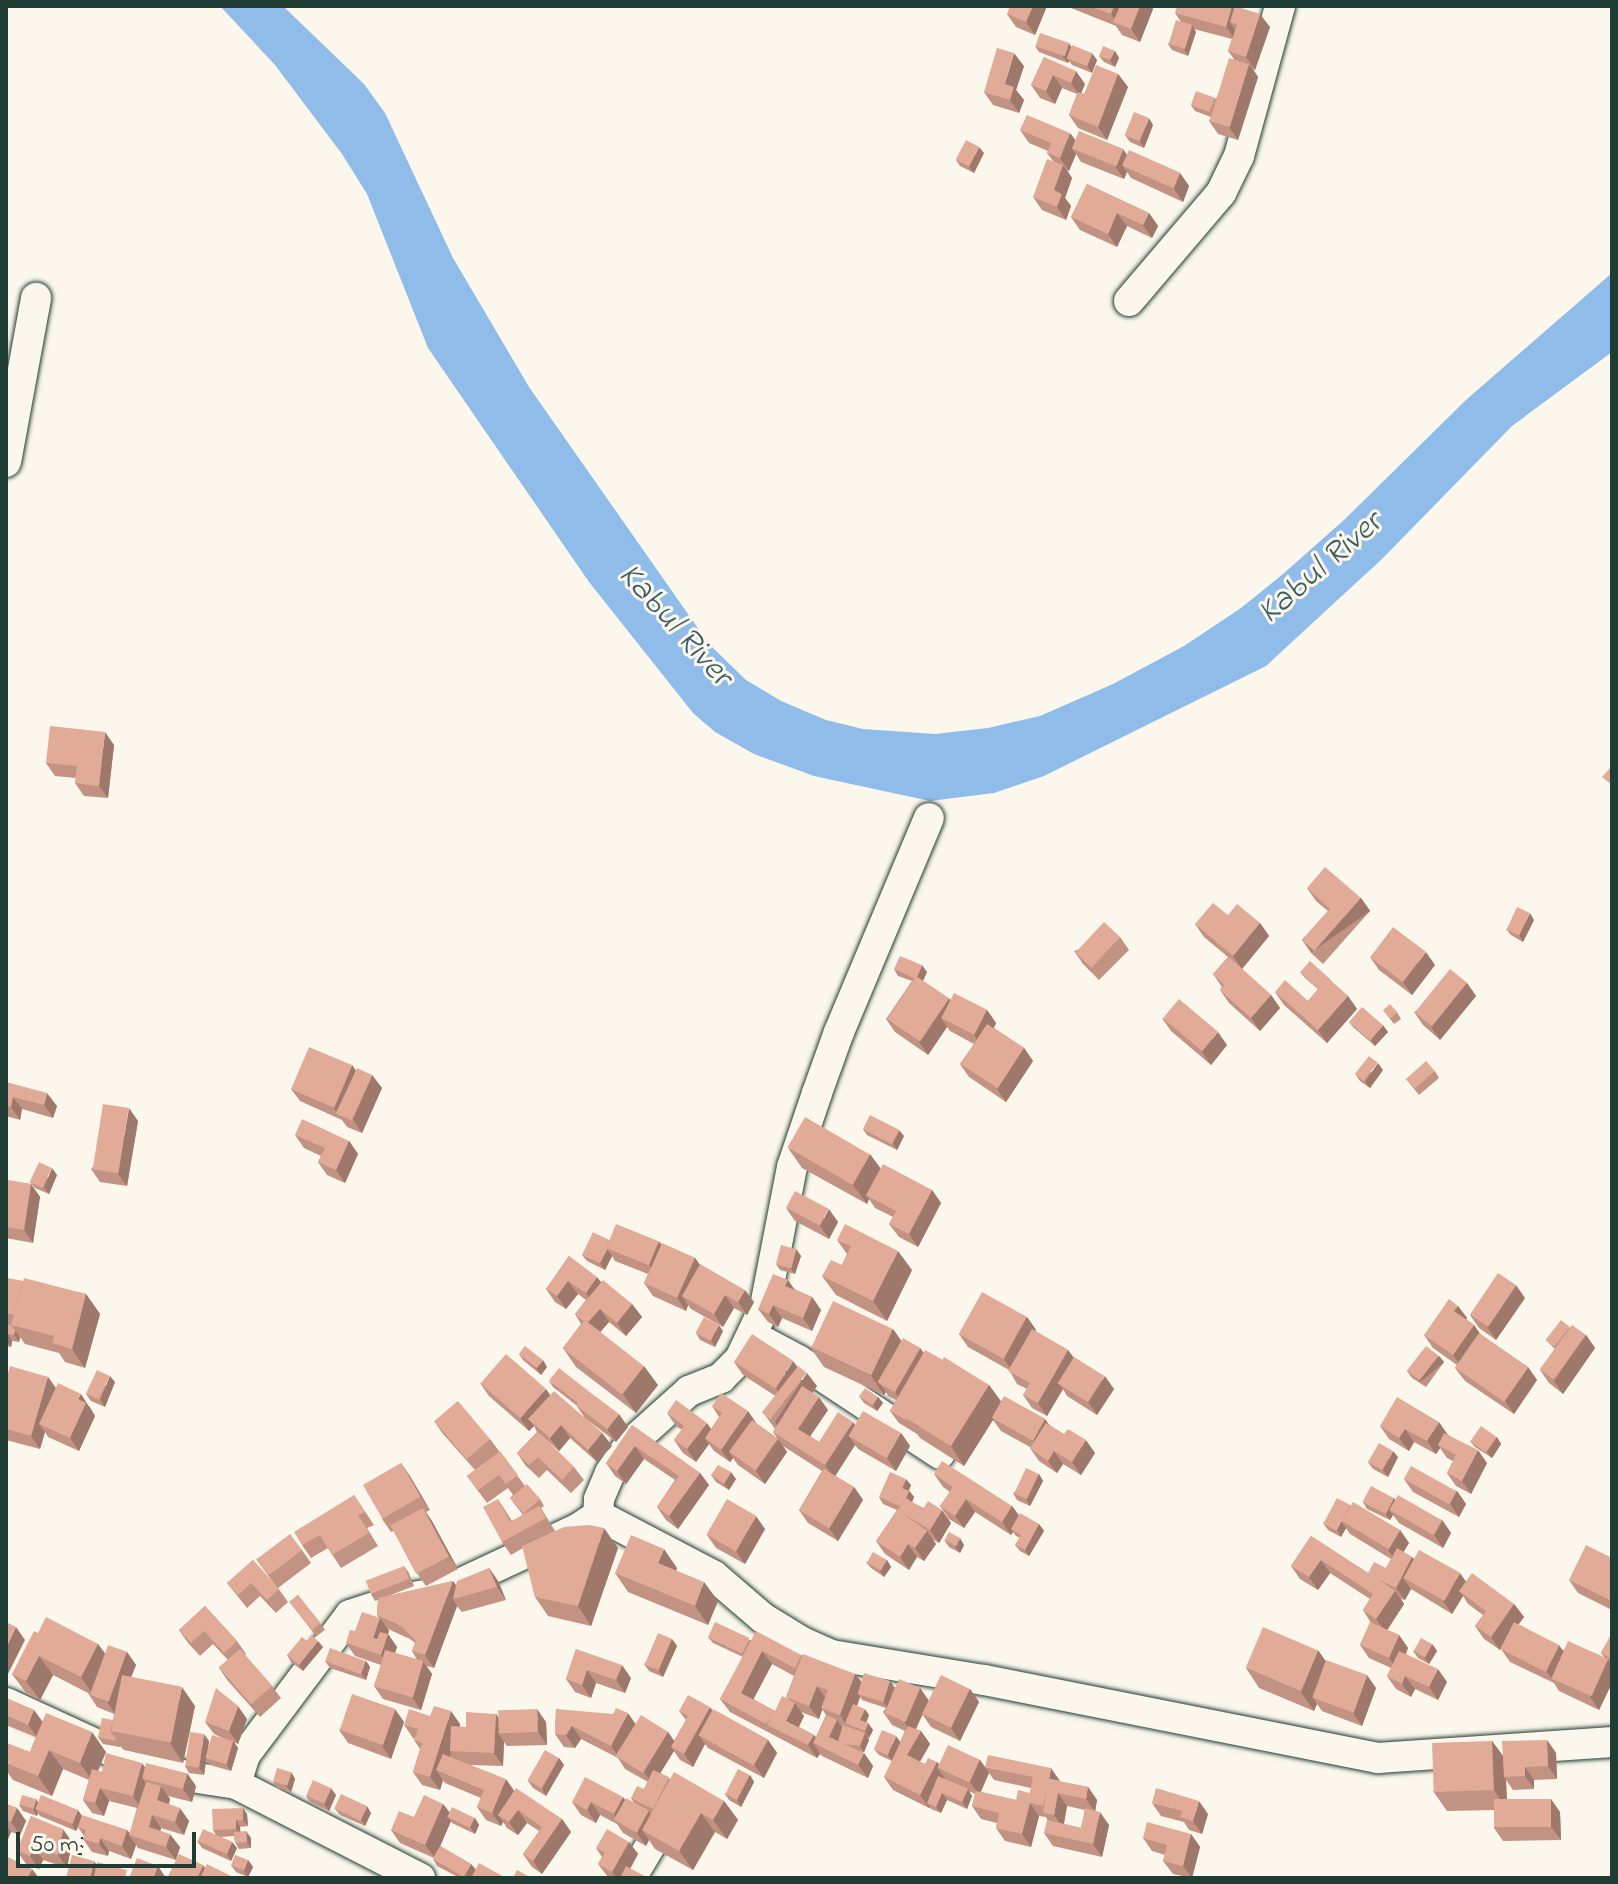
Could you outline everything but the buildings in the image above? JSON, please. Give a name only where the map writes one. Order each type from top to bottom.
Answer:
[{"type":"street","points":[[1129,301],[1221,193],[1239,156],[1280,6]]},
{"type":"street","points":[[6,462],[36,298]]},
{"type":"street","points":[[598,1515],[599,1499],[610,1473],[629,1445],[689,1391],[721,1378],[740,1359],[753,1336],[765,1306],[792,1167],[839,1032],[929,818]]},
{"type":"street","points":[[753,1336],[798,1360],[940,1454]]},
{"type":"street","points":[[598,1515],[701,1568],[763,1618],[802,1642],[831,1655],[984,1680],[1378,1758],[1612,1742]]},
{"type":"street","points":[[236,1784],[245,1755],[350,1615],[396,1600],[442,1592],[579,1528],[598,1515]]},
{"type":"street","points":[[6,1703],[117,1754],[185,1776],[236,1784],[420,1878]]},
{"type":"street","points":[[631,1878],[679,1797]]},
{"type":"path","points":[[74,1878],[87,1818]]},
{"type":"water","name":"Kabul River","points":[[220,6],[283,6],[364,84],[385,113],[453,258],[529,387],[709,644],[746,680],[781,701],[826,720],[863,729],[935,734],[988,728],[1040,716],[1113,684],[1184,646],[1241,608],[1283,574],[1344,520],[1467,399],[1612,273],[1612,352],[1512,426],[1382,559],[1266,666],[1044,776],[994,793],[930,801],[814,776],[754,754],[715,732],[693,713],[589,582],[428,348],[367,194],[342,154],[275,65]]}]
